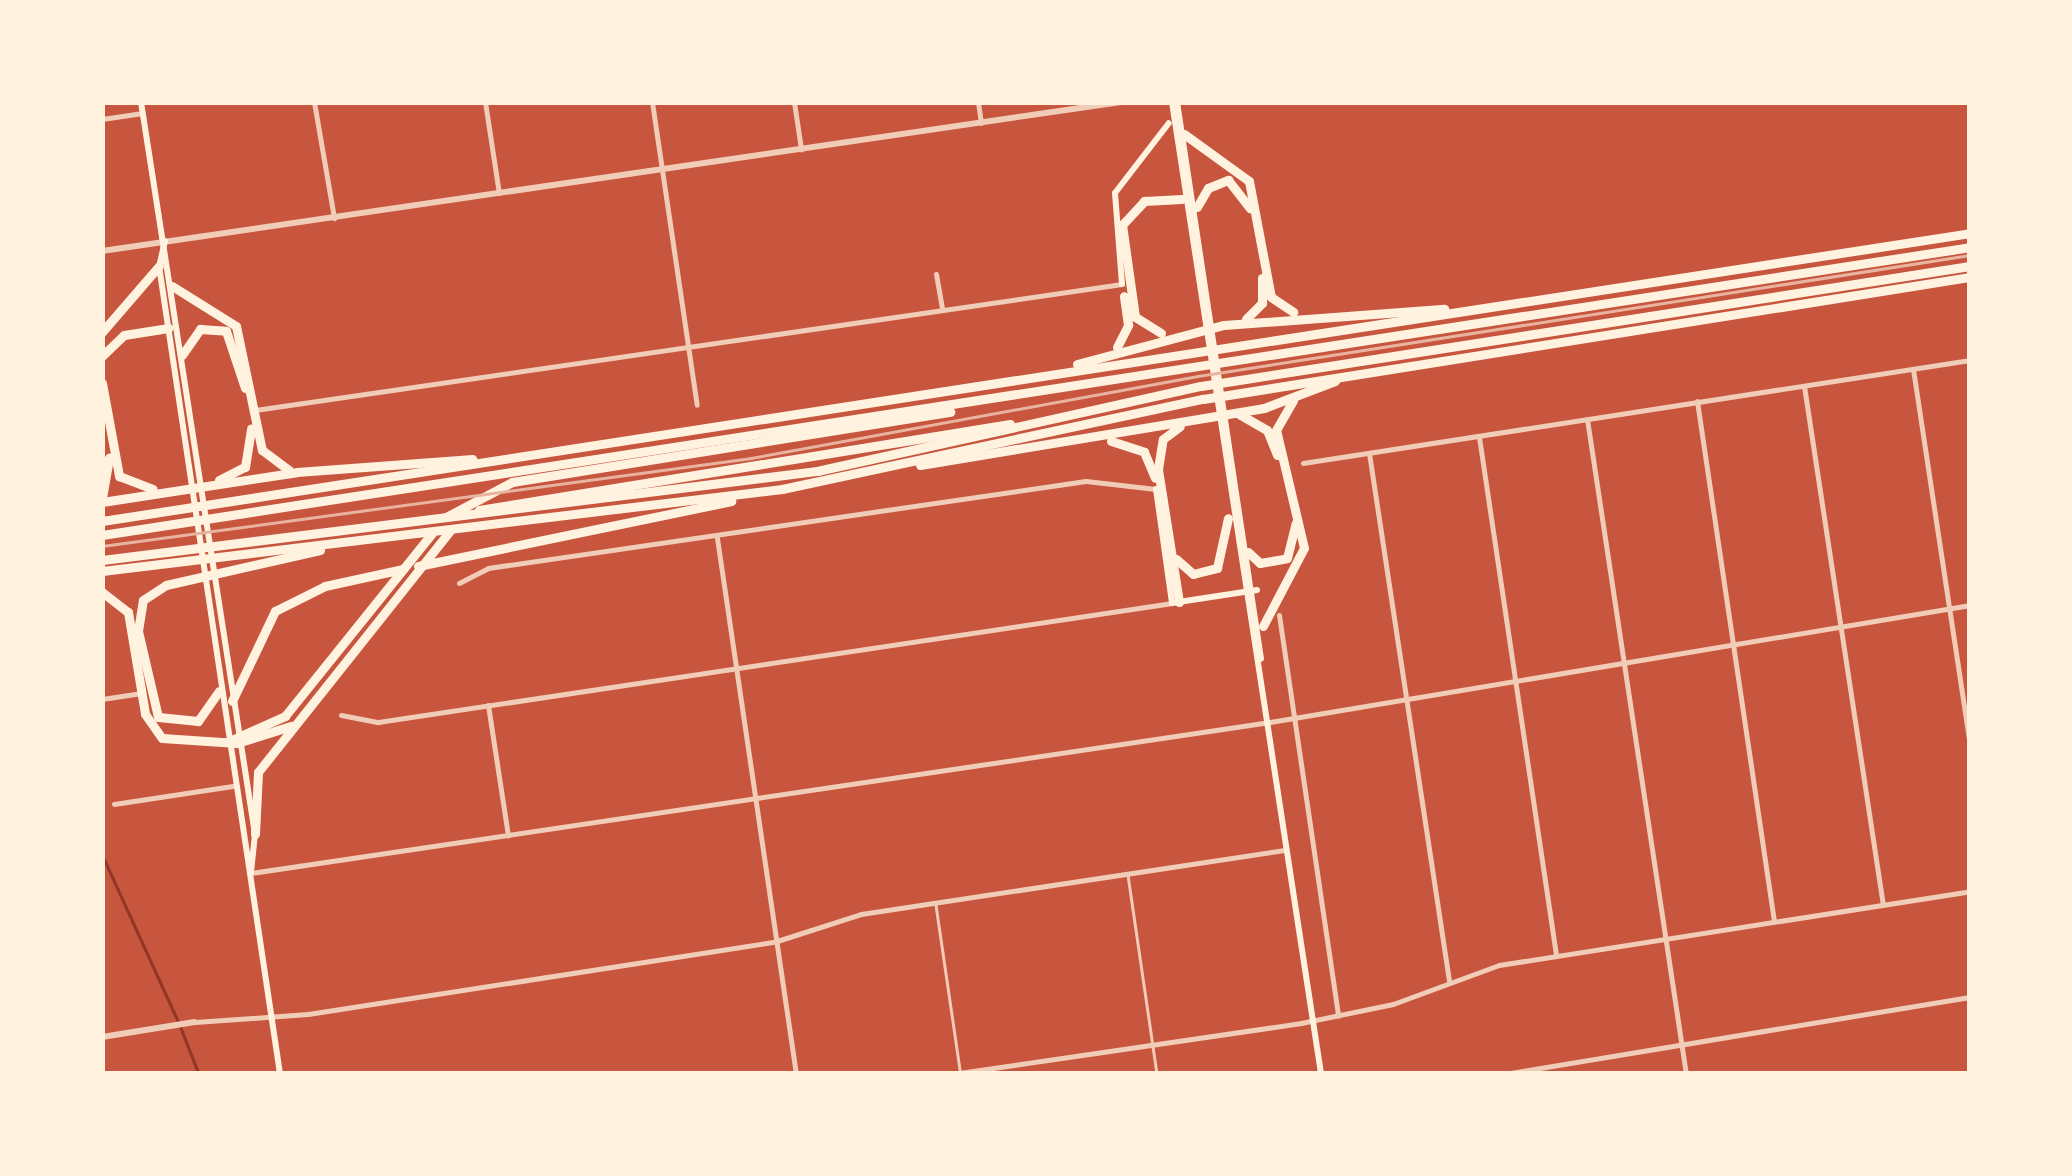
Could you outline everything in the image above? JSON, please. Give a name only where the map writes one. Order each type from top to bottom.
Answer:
[{"type":"highway","points":[[1184,134],[1249,181],[1272,297],[1308,313]]},
{"type":"highway","points":[[1197,207],[1208,188],[1228,180],[1250,210],[1262,303],[1224,325]]},
{"type":"highway","points":[[1182,199],[1133,205],[1121,238],[1142,329],[1188,331]]},
{"type":"highway","points":[[102,522],[1069,367],[1970,232]]},
{"type":"highway","points":[[233,740],[286,716],[383,594],[472,496],[587,472],[1197,367],[1970,246]]},
{"type":"highway","points":[[102,332],[159,266]]},
{"type":"highway","points":[[255,834],[258,772],[397,592],[477,511],[590,489],[833,458],[1231,381],[1970,266]]},
{"type":"highway","points":[[232,702],[263,625],[324,586],[884,470],[1203,399],[1970,277]]},
{"type":"highway","points":[[1117,346],[1128,325],[1122,284]]},
{"type":"highway","points":[[172,286],[236,326],[265,457],[297,472]]},
{"type":"highway","points":[[1069,367],[1117,346],[1224,325],[1308,313],[1462,310]]},
{"type":"highway","points":[[182,355],[210,326],[238,346],[252,451],[245,467],[211,482]]},
{"type":"highway","points":[[102,356],[124,335],[168,328]]},
{"type":"highway","points":[[884,470],[1093,440],[1237,413],[1299,398],[1341,378]]},
{"type":"highway","points":[[102,383],[120,476],[136,487],[180,487]]},
{"type":"highway","points":[[102,535],[1090,385]]},
{"type":"highway","points":[[1262,626],[1304,548],[1276,430],[1299,398]]},
{"type":"highway","points":[[102,560],[222,550],[817,471],[1064,413]]},
{"type":"highway","points":[[1237,413],[1267,430],[1297,527],[1287,558],[1260,562],[1248,552]]},
{"type":"highway","points":[[102,416],[110,476],[102,500],[297,472],[485,460]]},
{"type":"highway","points":[[1176,603],[1159,452],[1190,420]]},
{"type":"highway","points":[[1093,440],[1144,452],[1156,489]]},
{"type":"highway","points":[[222,550],[335,545],[782,489]]},
{"type":"highway","points":[[1173,555],[1193,574],[1213,571],[1226,552],[1228,518]]},
{"type":"highway","points":[[219,691],[190,724],[165,722],[150,702],[140,606],[155,589],[335,545]]},
{"type":"highway","points":[[102,571],[189,554]]},
{"type":"highway","points":[[102,592],[128,612],[142,694],[162,738],[233,740],[298,721]]},
{"type":"main road","points":[[141,102],[172,286],[232,702],[233,786],[251,872],[280,1074]]},
{"type":"main road","points":[[1122,284],[1115,192],[1169,122],[1174,102]]},
{"type":"main road","points":[[1174,102],[1197,207],[1248,552],[1257,590],[1262,626],[1261,665]]},
{"type":"main road","points":[[1169,122],[1228,518],[1241,593],[1261,665],[1321,1074]]},
{"type":"main road","points":[[165,241],[159,266],[219,691],[255,834],[251,872]]},
{"type":"main road","points":[[1156,489],[1176,603],[1257,590]]},
{"type":"street","points":[[314,102],[334,218]]},
{"type":"street","points":[[485,102],[499,193]]},
{"type":"street","points":[[652,102],[697,405]]},
{"type":"street","points":[[794,102],[802,150]]},
{"type":"street","points":[[978,102],[981,123]]},
{"type":"street","points":[[102,251],[1122,102]]},
{"type":"street","points":[[102,118],[143,113]]},
{"type":"street","points":[[936,274],[942,310]]},
{"type":"street","points":[[254,410],[1122,284]]},
{"type":"street","points":[[1303,464],[1970,360]]},
{"type":"street","points":[[1914,369],[1970,744]]},
{"type":"street","points":[[1804,386],[1882,905]]},
{"type":"street","points":[[1696,402],[1774,921]]},
{"type":"street","points":[[1587,419],[1686,1074]]},
{"type":"street","points":[[1478,437],[1556,955]]},
{"type":"street","points":[[1369,453],[1449,981]]},
{"type":"street","points":[[459,584],[488,568],[1086,482],[1156,489]]},
{"type":"street","points":[[717,538],[796,1074]]},
{"type":"street","points":[[341,715],[378,722],[1176,603]]},
{"type":"street","points":[[251,872],[1270,722],[1515,676],[1970,605]]},
{"type":"street","points":[[1279,615],[1338,1016]]},
{"type":"street","points":[[102,699],[142,694]]},
{"type":"street","points":[[488,704],[508,835]]},
{"type":"street","points":[[114,804],[233,786]]},
{"type":"street","points":[[102,1036],[777,941],[936,903],[1289,849]]},
{"type":"street","points":[[952,1074],[1338,1016],[1449,981],[1556,955],[1970,892]]},
{"type":"street","points":[[1504,1074],[1970,997]]},
{"type":"lane","points":[[1128,873],[1158,1074]]},
{"type":"lane","points":[[936,903],[960,1072]]},
{"type":"waterway","points":[[102,854],[178,1021]]},
{"type":"waterway","points":[[181,1028],[199,1074]]},
{"type":"railway","points":[[102,546],[751,458],[1198,376],[1970,255]]}]
